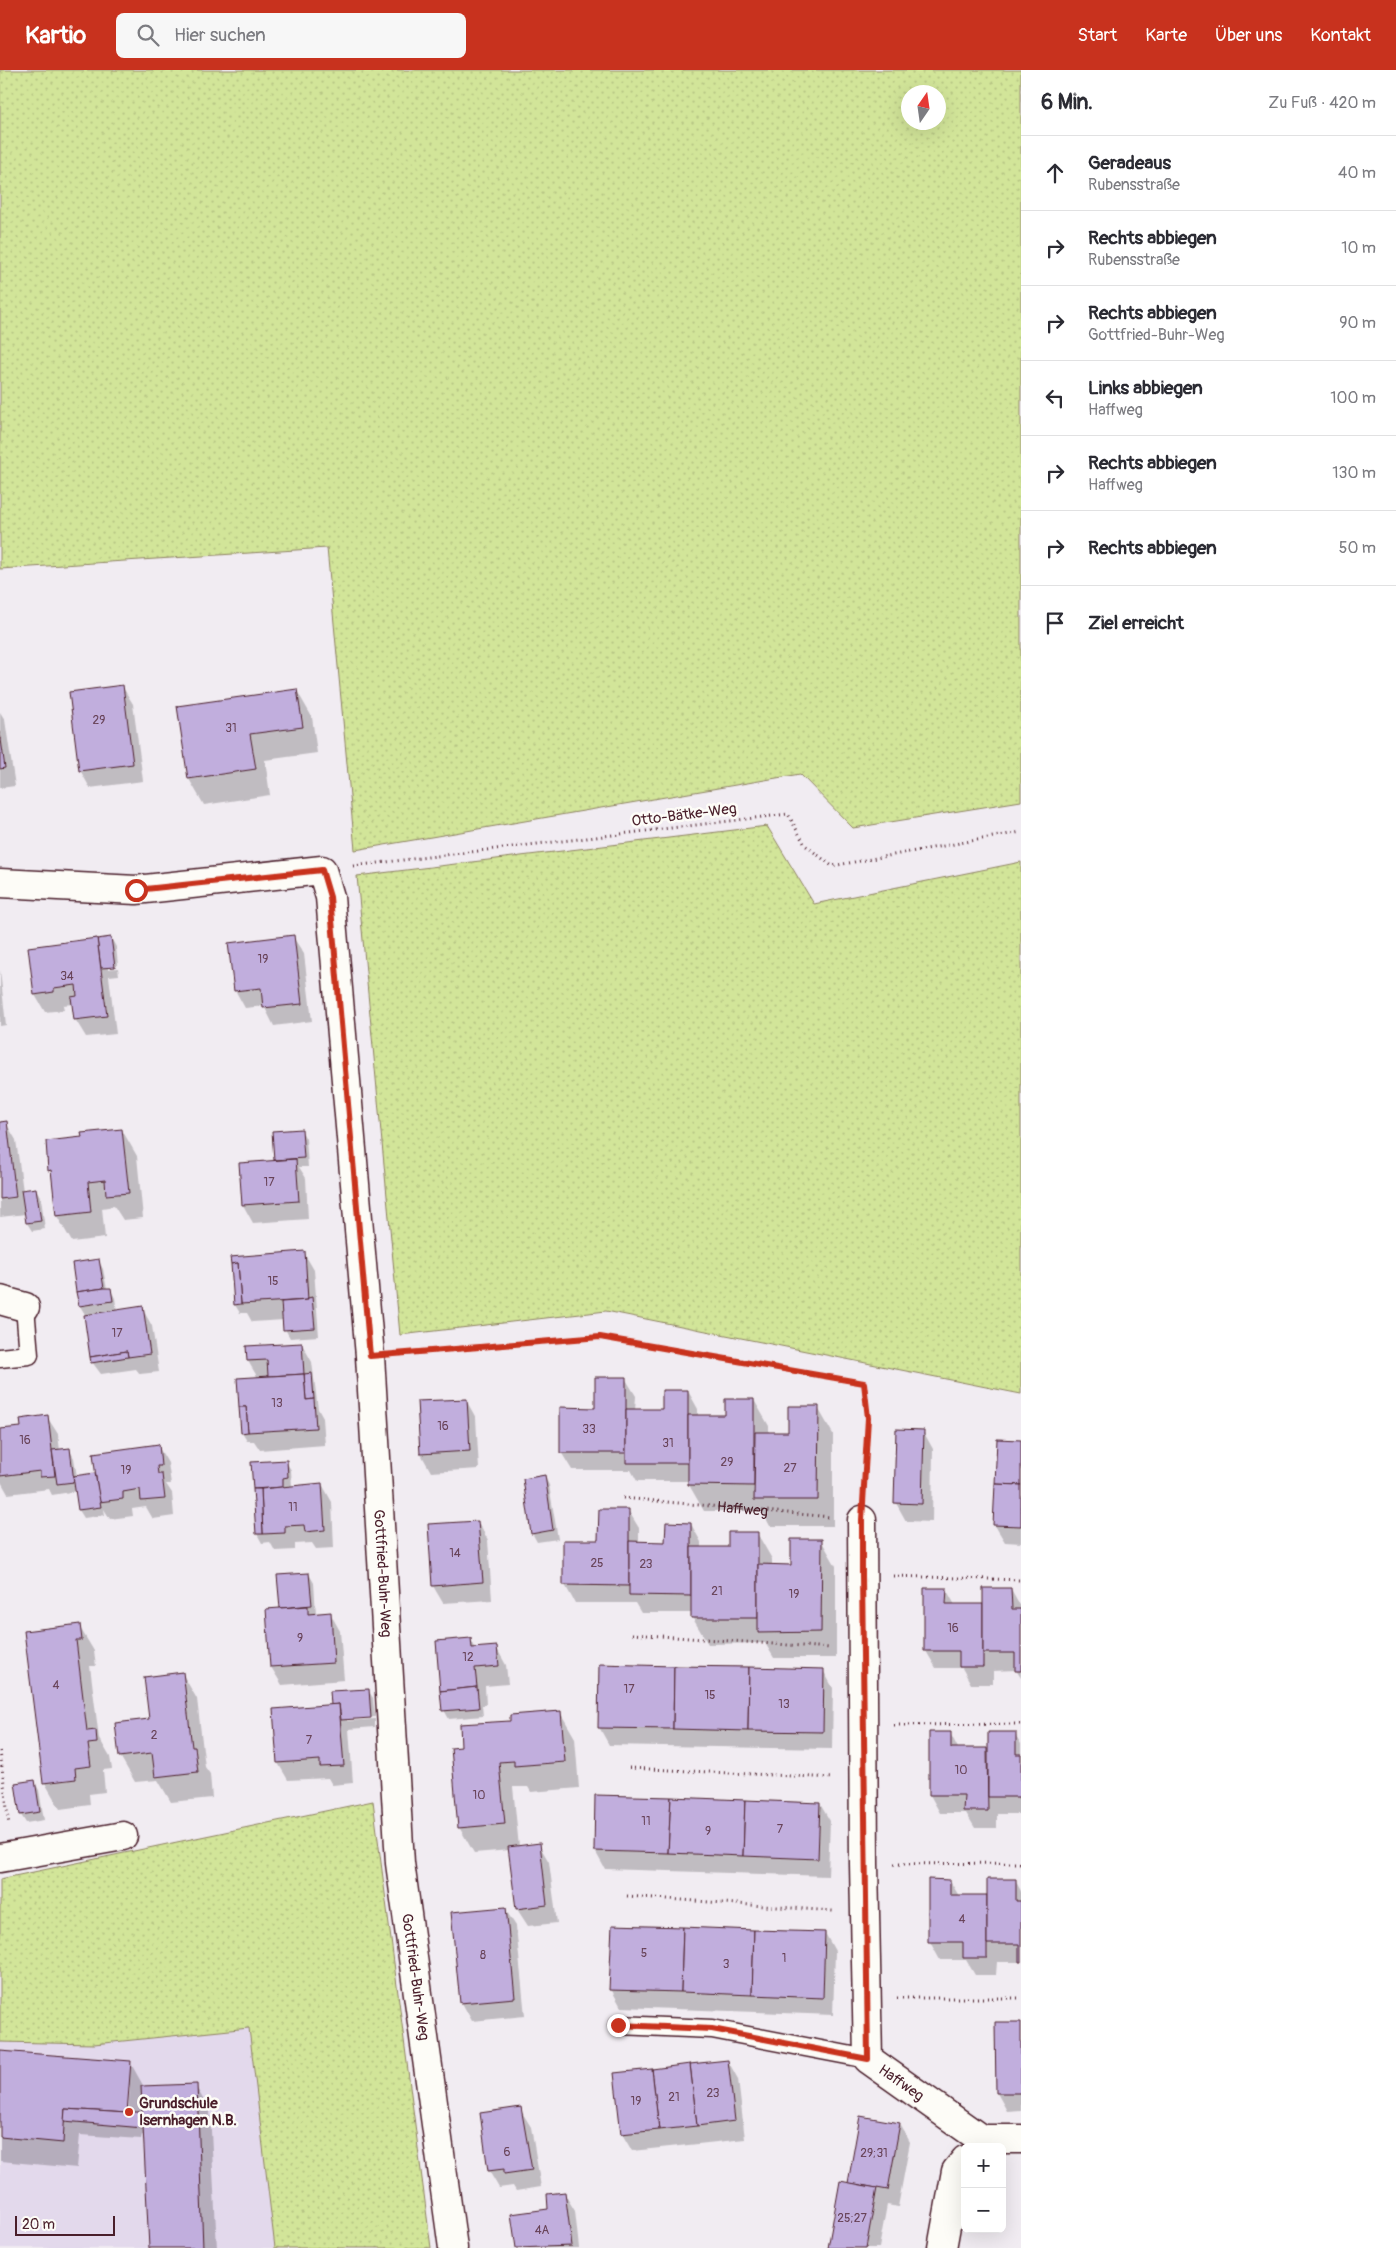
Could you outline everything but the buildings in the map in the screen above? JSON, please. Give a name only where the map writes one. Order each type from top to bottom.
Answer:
[{"type":"street","points":[[0,883],[136,890],[322,870]]},
{"type":"street","name":"Gottfried-Buhr-Weg","points":[[322,870],[330,897],[370,1356],[400,1863],[454,2248]]},
{"type":"street","name":"Haffweg","points":[[862,1520],[864,1864],[868,2059],[978,2143]]},
{"type":"street","points":[[6,1857],[123,1836]]},
{"type":"street","points":[[978,2143],[1021,2140]]},
{"type":"street","points":[[942,2248],[956,2171],[961,2165]]},
{"type":"lane","points":[[0,1358],[29,1355],[12,1304]]},
{"type":"lane","points":[[618,2025],[712,2029],[868,2059]]},
{"type":"path","name":"Otto-Bätke-Weg","points":[[322,870],[788,814],[805,845],[832,866],[1021,832]]},
{"type":"path","points":[[370,1356],[600,1337],[864,1383],[868,1418],[862,1520]]},
{"type":"path","name":"Haffweg","points":[[623,1498],[862,1520]]},
{"type":"path","points":[[862,1575],[1021,1580]]},
{"type":"path","points":[[632,1634],[863,1650]]},
{"type":"path","points":[[864,1725],[1021,1724]]},
{"type":"path","points":[[0,1751],[6,1857]]},
{"type":"path","points":[[629,1768],[864,1780]]},
{"type":"path","points":[[864,1864],[1021,1863]]},
{"type":"path","points":[[627,1896],[865,1913]]},
{"type":"path","points":[[866,1998],[1021,1998]]},
{"type":"shaded area","name":"Grundschule Isernhagen N.B.","points":[[249,2028],[275,2248],[0,2248],[0,2042],[94,2044]]},
{"type":"green space","points":[[0,70],[1021,70],[1021,801],[853,828],[800,774],[355,850],[327,548],[0,569]]},
{"type":"green space","points":[[767,826],[814,904],[1021,862],[1021,1394],[606,1311],[400,1335],[357,876]]},
{"type":"green space","points":[[373,1801],[431,2248],[275,2248],[249,2028],[94,2044],[0,2042],[0,1879]]},
{"type":"place","name":"Grundschule Isernhagen N.B.","points":[[129,2112]]},
{"type":"route","points":[[136,890],[322,870],[330,897],[370,1356],[600,1337],[864,1383],[868,1418],[862,1520],[864,1864],[868,2059],[712,2029],[618,2025]]}]
